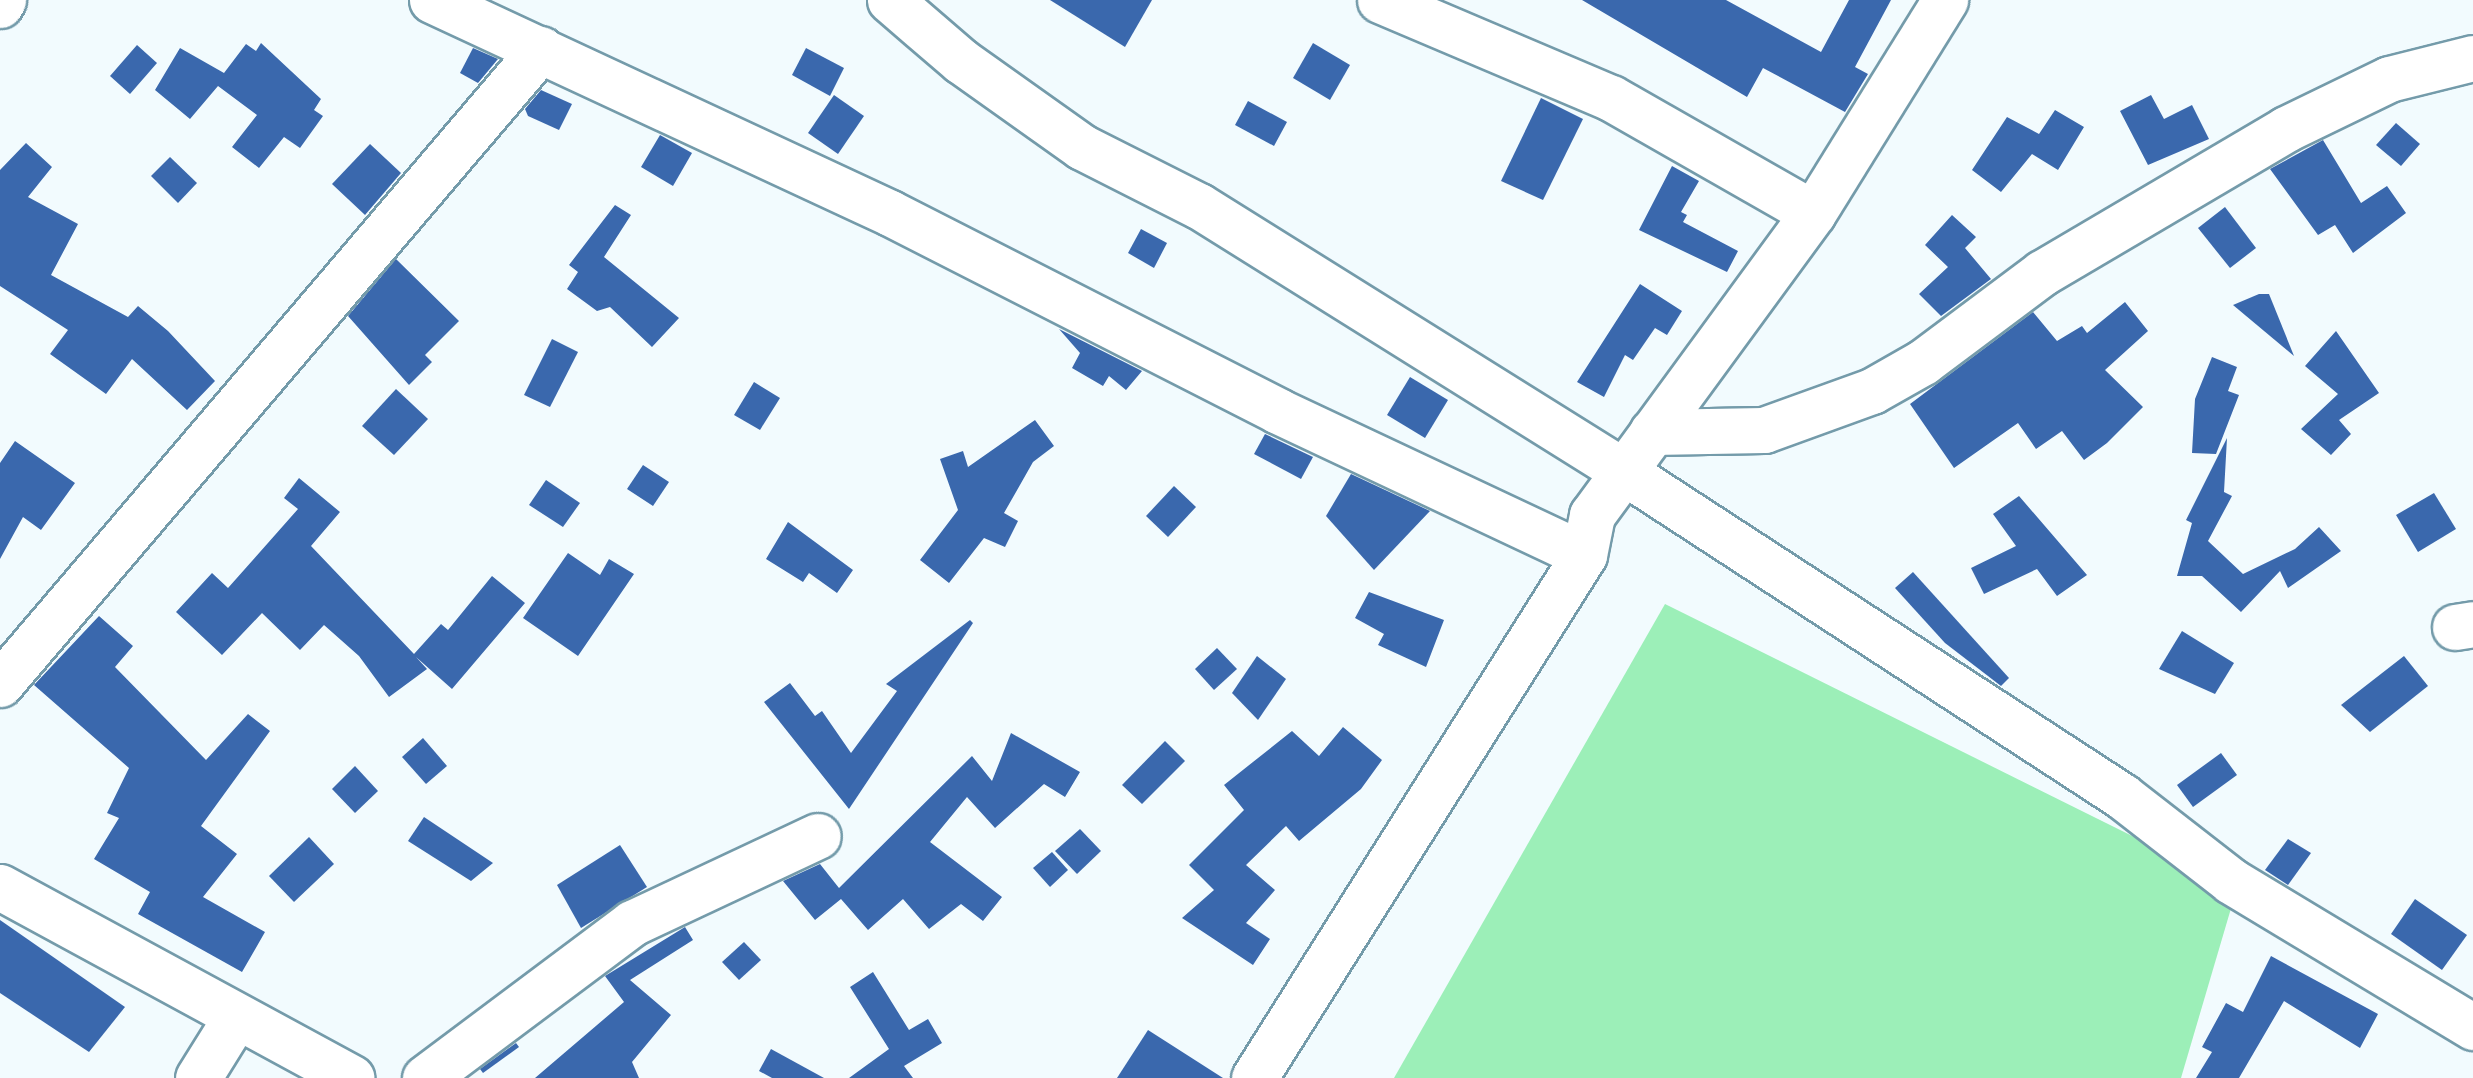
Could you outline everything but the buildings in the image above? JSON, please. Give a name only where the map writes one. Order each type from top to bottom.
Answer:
[{"type":"street","points":[[432,0],[1584,555]]},
{"type":"street","points":[[890,0],[961,61],[1082,147],[1199,206],[1623,471],[2122,796],[2232,881],[2473,1027]]},
{"type":"street","points":[[1380,0],[1610,98],[1813,213]]},
{"type":"street","points":[[1254,1078],[1584,555],[1592,515],[1813,213],[1945,0]]},
{"type":"street","points":[[0,684],[541,50]]},
{"type":"street","points":[[1652,432],[1764,430],[1872,390],[1923,362],[2042,273],[2286,129],[2389,79],[2473,58]]},
{"type":"street","points":[[424,1078],[632,923],[818,836]]},
{"type":"street","points":[[0,887],[352,1078]]},
{"type":"street","points":[[198,1078],[236,1017]]},
{"type":"green space","points":[[1665,604],[2237,888],[2181,1078],[1394,1078]]}]
